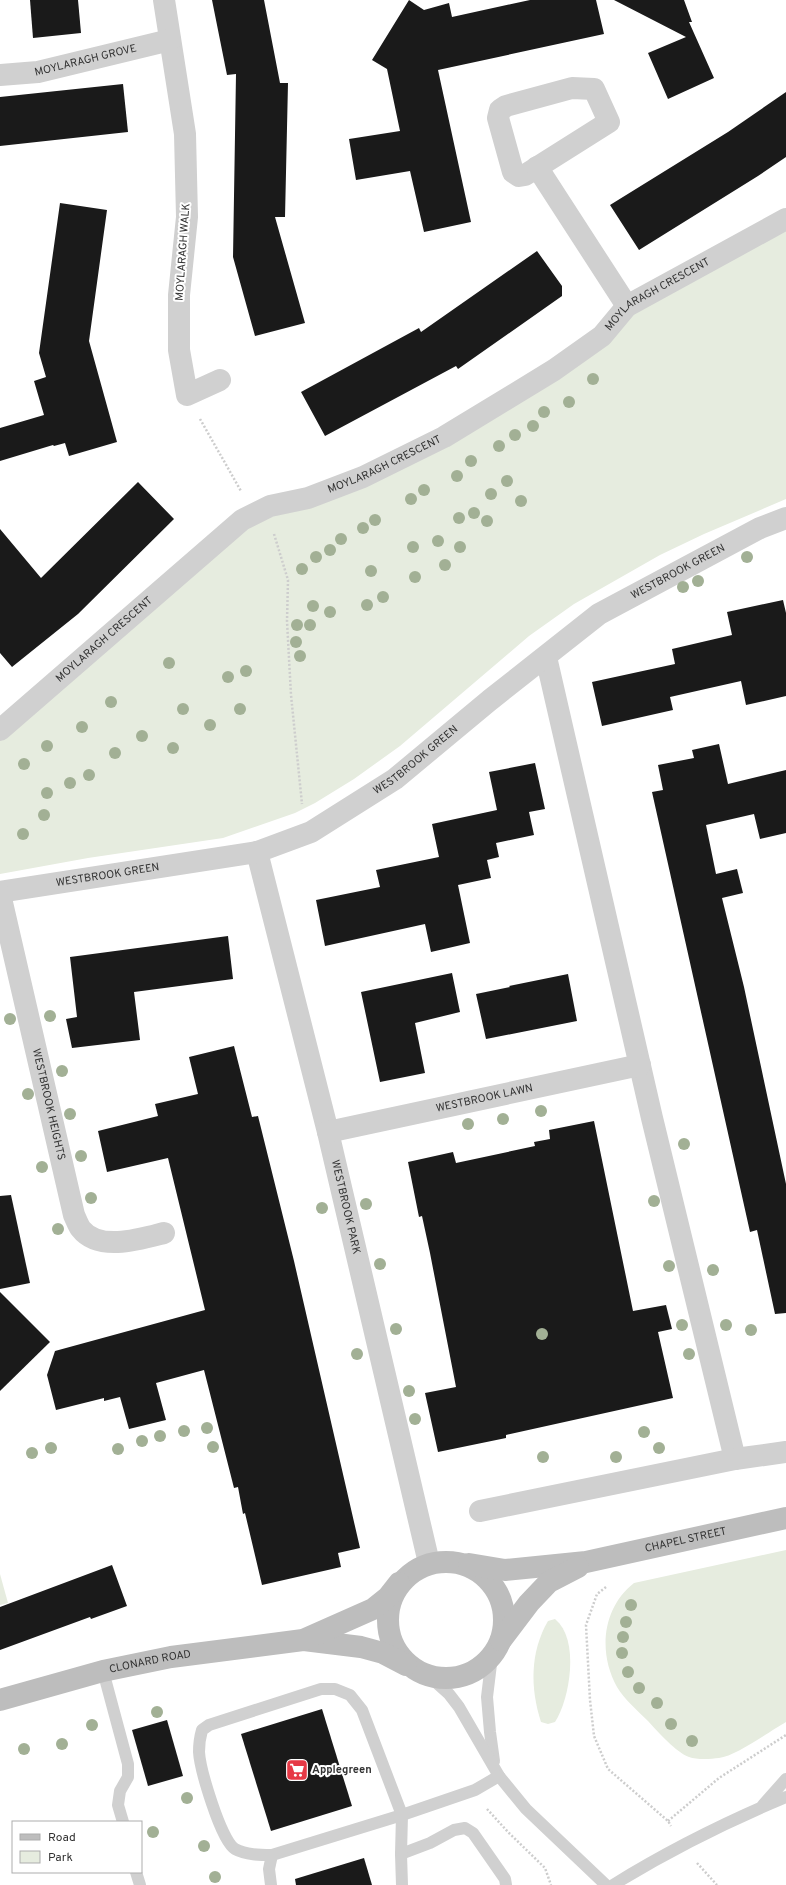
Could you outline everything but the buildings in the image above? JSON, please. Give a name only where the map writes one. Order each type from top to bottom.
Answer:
[{"type":"main road","name":"CHAPEL STREET","points":[[461,1563],[504,1570],[586,1562],[786,1518]]},
{"type":"main road","points":[[445,1561],[461,1563],[479,1572],[493,1585],[502,1603],[504,1622],[496,1649],[481,1666],[467,1674],[447,1678],[421,1672],[401,1658],[392,1644],[388,1629],[387,1613],[391,1597],[399,1583],[413,1571],[429,1563],[445,1561]]},
{"type":"main road","name":"CHAPEL STREET","points":[[496,1649],[529,1603],[549,1582],[586,1562]]},
{"type":"main road","name":"CLONARD ROAD","points":[[303,1640],[372,1609],[388,1597],[399,1583]]},
{"type":"main road","name":"CLONARD ROAD","points":[[0,1700],[103,1671],[171,1657],[303,1640],[361,1647],[383,1653],[421,1672]]},
{"type":"street","name":"MOYLARAGH WALK","points":[[164,0],[186,134],[187,218],[179,295],[179,350],[187,396]]},
{"type":"street","name":"MOYLARAGH GROVE","points":[[0,75],[38,72],[170,40]]},
{"type":"street","points":[[572,88],[594,89],[609,122],[537,167],[525,175],[519,176],[513,172],[498,118],[500,110],[506,106],[572,88]]},
{"type":"street","points":[[537,167],[627,306]]},
{"type":"street","name":"MOYLARAGH CRESCENT","points":[[0,730],[242,520],[259,512],[308,498],[363,477],[444,437],[554,370],[602,336],[627,306],[786,219]]},
{"type":"street","points":[[187,396],[220,380]]},
{"type":"street","name":"WESTBROOK GREEN","points":[[0,893],[257,852],[311,832],[396,779],[490,700],[599,614],[760,528],[786,518]]},
{"type":"street","points":[[546,657],[640,1066],[735,1459]]},
{"type":"street","name":"WESTBROOK PARK","points":[[257,852],[328,1132],[429,1563]]},
{"type":"street","name":"WESTBROOK HEIGHTS","points":[[0,893],[74,1215],[81,1229],[93,1238],[111,1242],[132,1241],[164,1233]]},
{"type":"street","name":"WESTBROOK LAWN","points":[[328,1132],[640,1066]]},
{"type":"street","points":[[480,1511],[735,1459],[786,1452]]},
{"type":"lane","points":[[496,1649],[487,1696],[490,1732],[497,1773]]},
{"type":"lane","points":[[103,1671],[128,1764],[128,1777],[120,1791],[118,1805],[123,1821]]},
{"type":"lane","points":[[421,1672],[449,1694],[459,1707],[497,1773],[526,1809],[606,1885]]},
{"type":"lane","points":[[402,1885],[402,1815],[362,1710],[350,1695],[335,1689],[321,1689],[209,1725],[202,1730],[199,1753],[216,1819],[229,1844],[235,1849],[254,1855],[272,1855],[402,1815],[475,1790],[497,1773]]},
{"type":"lane","points":[[761,1807],[786,1779]]},
{"type":"lane","points":[[613,1885],[682,1846],[761,1807],[786,1797]]},
{"type":"lane","points":[[401,1854],[430,1843],[454,1830],[464,1828],[473,1833],[505,1878],[506,1885]]},
{"type":"lane","points":[[271,1885],[269,1870],[272,1855]]},
{"type":"lane","points":[[136,1873],[140,1885]]},
{"type":"path","points":[[187,396],[259,512],[270,520],[288,580],[287,621],[292,703],[303,812],[311,832]]},
{"type":"path","points":[[609,1582],[597,1594],[586,1625],[590,1700],[594,1736],[608,1769],[668,1821],[682,1846],[717,1885]]},
{"type":"path","points":[[668,1821],[719,1778],[786,1735]]},
{"type":"green space","points":[[786,219],[786,499],[704,534],[660,555],[574,604],[529,636],[400,746],[354,779],[315,803],[295,813],[223,838],[88,858],[0,874],[0,730],[242,520],[444,437],[627,306]]},
{"type":"green space","points":[[786,1550],[786,1722],[743,1748],[726,1756],[700,1759],[684,1755],[662,1736],[627,1700],[617,1687],[611,1674],[607,1660],[606,1632],[615,1605],[623,1593],[634,1583]]},
{"type":"green space","points":[[0,1574],[8,1603],[0,1605]]},
{"type":"green space","points":[[555,1619],[563,1628],[568,1640],[570,1669],[565,1699],[560,1712],[555,1722],[548,1724],[541,1722],[537,1709],[534,1670],[535,1658],[542,1633],[548,1621]]},
{"type":"place","name":"Applegreen","points":[[297,1770]]}]
